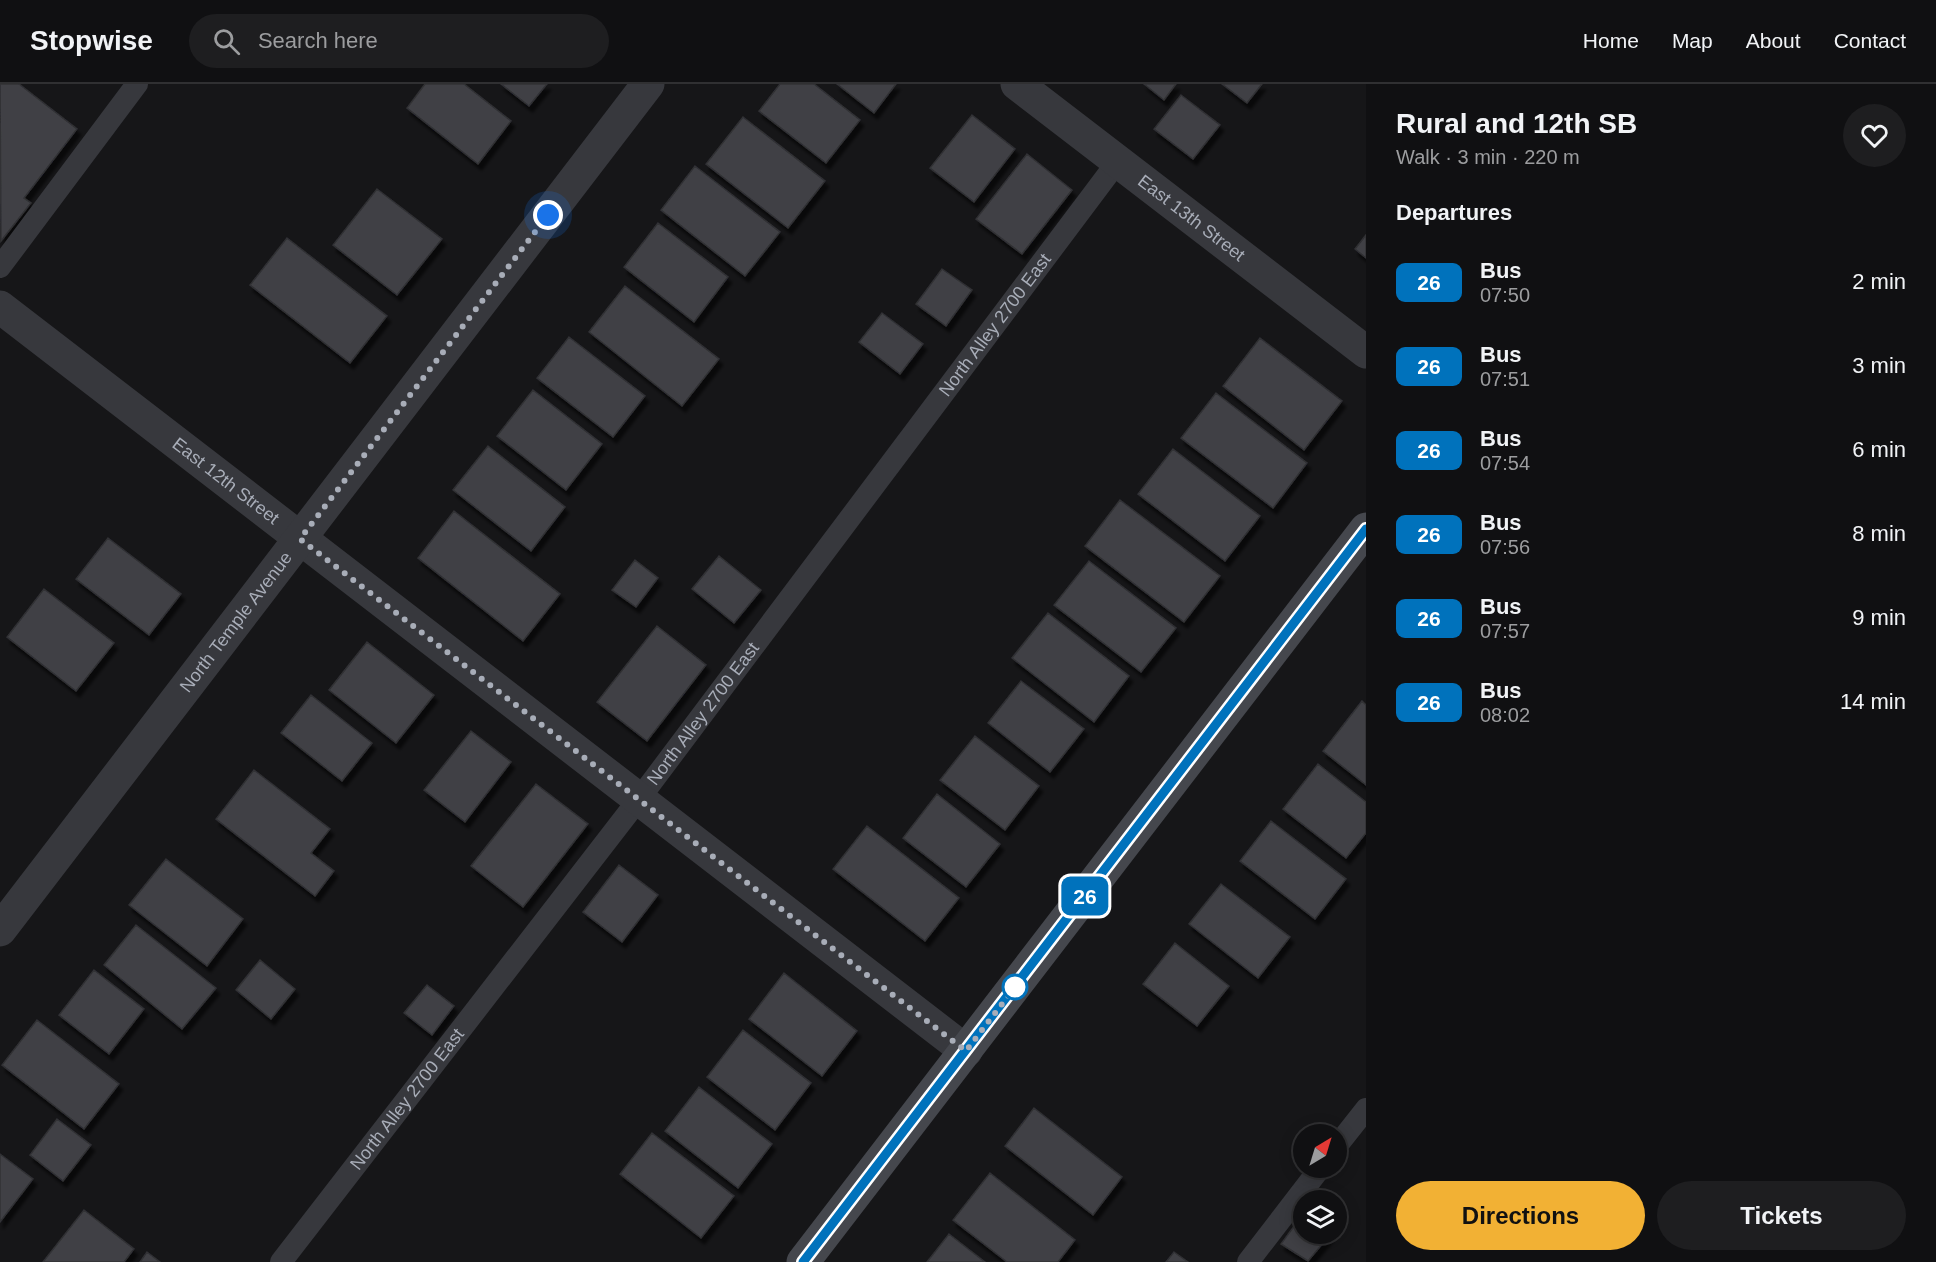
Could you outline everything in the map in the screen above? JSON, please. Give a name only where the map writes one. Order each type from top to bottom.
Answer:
[{"type":"main road","points":[[803,1262],[1366,529]]},
{"type":"street","name":"North Temple Avenue","points":[[0,930],[648,84]]},
{"type":"street","name":"East 13th Street","points":[[1017,84],[1366,352]]},
{"type":"street","name":"East 12th Street","points":[[0,307],[966,1051]]},
{"type":"lane","points":[[0,267],[138,84]]},
{"type":"lane","name":"North Alley 2700 East","points":[[281,1262],[639,799],[1118,161]]},
{"type":"lane","points":[[1347,1133],[1366,1109]]},
{"type":"lane","points":[[1248,1262],[1313,1178]]},
{"type":"building","points":[[0,84],[19,84],[77,129],[24,198],[31,203],[1,241]]},
{"type":"building","points":[[425,84],[464,84],[511,121],[478,164],[407,108]]},
{"type":"building","points":[[501,84],[547,84],[529,106]]},
{"type":"building","points":[[780,84],[814,84],[860,120],[826,163],[759,111]]},
{"type":"building","points":[[837,84],[896,84],[874,113]]},
{"type":"building","points":[[1144,84],[1176,84],[1164,100]]},
{"type":"building","points":[[1222,84],[1262,84],[1247,103]]},
{"type":"building","points":[[1181,95],[1220,125],[1193,159],[1154,129]]},
{"type":"building","points":[[972,115],[1015,149],[974,202],[930,168]]},
{"type":"building","points":[[743,117],[825,181],[788,228],[706,164]]},
{"type":"building","points":[[1027,154],[1072,190],[1022,254],[976,219]]},
{"type":"building","points":[[695,166],[780,232],[745,276],[661,210]]},
{"type":"building","points":[[377,189],[442,239],[397,295],[333,245]]},
{"type":"building","points":[[658,223],[728,277],[694,322],[624,267]]},
{"type":"building","points":[[1366,235],[1366,258],[1355,249]]},
{"type":"building","points":[[287,238],[387,316],[350,363],[250,285]]},
{"type":"building","points":[[942,269],[972,290],[946,326],[916,304]]},
{"type":"building","points":[[625,286],[719,359],[682,406],[589,332]]},
{"type":"building","points":[[882,313],[923,344],[900,374],[859,342]]},
{"type":"building","points":[[569,337],[645,396],[613,437],[537,378]]},
{"type":"building","points":[[1260,338],[1342,401],[1304,450],[1223,386]]},
{"type":"building","points":[[533,390],[602,444],[566,490],[497,436]]},
{"type":"building","points":[[1216,393],[1307,463],[1273,508],[1181,438]]},
{"type":"building","points":[[488,446],[565,507],[531,551],[453,490]]},
{"type":"building","points":[[1173,449],[1260,516],[1225,561],[1138,494]]},
{"type":"building","points":[[1120,500],[1220,576],[1184,622],[1085,546]]},
{"type":"building","points":[[454,511],[560,594],[523,641],[418,558]]},
{"type":"building","points":[[108,538],[181,594],[149,635],[76,579]]},
{"type":"building","points":[[719,556],[761,590],[734,623],[692,589]]},
{"type":"building","points":[[635,560],[658,578],[636,607],[612,590]]},
{"type":"building","points":[[1089,561],[1176,628],[1141,672],[1054,605]]},
{"type":"building","points":[[44,589],[114,643],[76,691],[7,637]]},
{"type":"building","points":[[1048,613],[1129,676],[1094,722],[1012,658]]},
{"type":"building","points":[[657,626],[706,665],[647,741],[597,702]]},
{"type":"building","points":[[367,642],[434,695],[396,743],[329,690]]},
{"type":"building","points":[[1021,681],[1084,729],[1050,772],[988,723]]},
{"type":"building","points":[[311,695],[372,743],[342,781],[281,733]]},
{"type":"building","points":[[1362,701],[1366,705],[1366,785],[1323,751]]},
{"type":"building","points":[[471,731],[511,762],[465,822],[424,790]]},
{"type":"building","points":[[975,736],[1039,786],[1005,830],[940,780]]},
{"type":"building","points":[[1318,764],[1366,802],[1366,833],[1346,858],[1283,809]]},
{"type":"building","points":[[254,770],[330,829],[311,853],[334,871],[315,896],[216,819]]},
{"type":"building","points":[[536,784],[588,824],[523,907],[471,866]]},
{"type":"building","points":[[937,794],[1000,844],[966,887],[903,838]]},
{"type":"building","points":[[1271,821],[1346,879],[1315,919],[1240,861]]},
{"type":"building","points":[[867,826],[959,898],[925,941],[833,869]]},
{"type":"building","points":[[166,859],[243,919],[207,966],[129,905]]},
{"type":"building","points":[[619,865],[658,895],[622,942],[583,912]]},
{"type":"building","points":[[1221,884],[1290,937],[1258,978],[1189,924]]},
{"type":"building","points":[[136,925],[216,988],[182,1029],[104,965]]},
{"type":"building","points":[[1175,943],[1229,986],[1197,1026],[1143,984]]},
{"type":"building","points":[[260,960],[295,989],[271,1019],[236,990]]},
{"type":"building","points":[[94,970],[144,1009],[109,1054],[59,1015]]},
{"type":"building","points":[[784,973],[857,1031],[822,1076],[749,1019]]},
{"type":"building","points":[[427,985],[454,1006],[432,1035],[404,1013]]},
{"type":"building","points":[[37,1020],[119,1084],[84,1129],[2,1065]]},
{"type":"building","points":[[743,1030],[811,1083],[775,1130],[707,1077]]},
{"type":"building","points":[[699,1087],[772,1144],[738,1188],[665,1131]]},
{"type":"building","points":[[1034,1108],[1122,1177],[1093,1215],[1005,1146]]},
{"type":"building","points":[[57,1119],[91,1145],[63,1181],[30,1155]]},
{"type":"building","points":[[652,1133],[734,1196],[701,1238],[620,1174]]},
{"type":"building","points":[[0,1154],[33,1179],[0,1222]]},
{"type":"building","points":[[990,1173],[1075,1240],[1058,1262],[1007,1262],[953,1220]]},
{"type":"building","points":[[84,1210],[134,1249],[124,1262],[43,1262]]},
{"type":"building","points":[[1293,1228],[1293,1244],[1322,1244],[1308,1261],[1281,1244]]},
{"type":"building","points":[[949,1234],[985,1262],[927,1262]]},
{"type":"building","points":[[147,1252],[160,1262],[140,1262]]},
{"type":"building","points":[[1174,1252],[1188,1262],[1166,1262]]},
{"type":"bus line","name":"26","points":[[803,1262],[1366,529]]},
{"type":"route","points":[[548,215],[300,539],[966,1051],[1015,987]]}]
